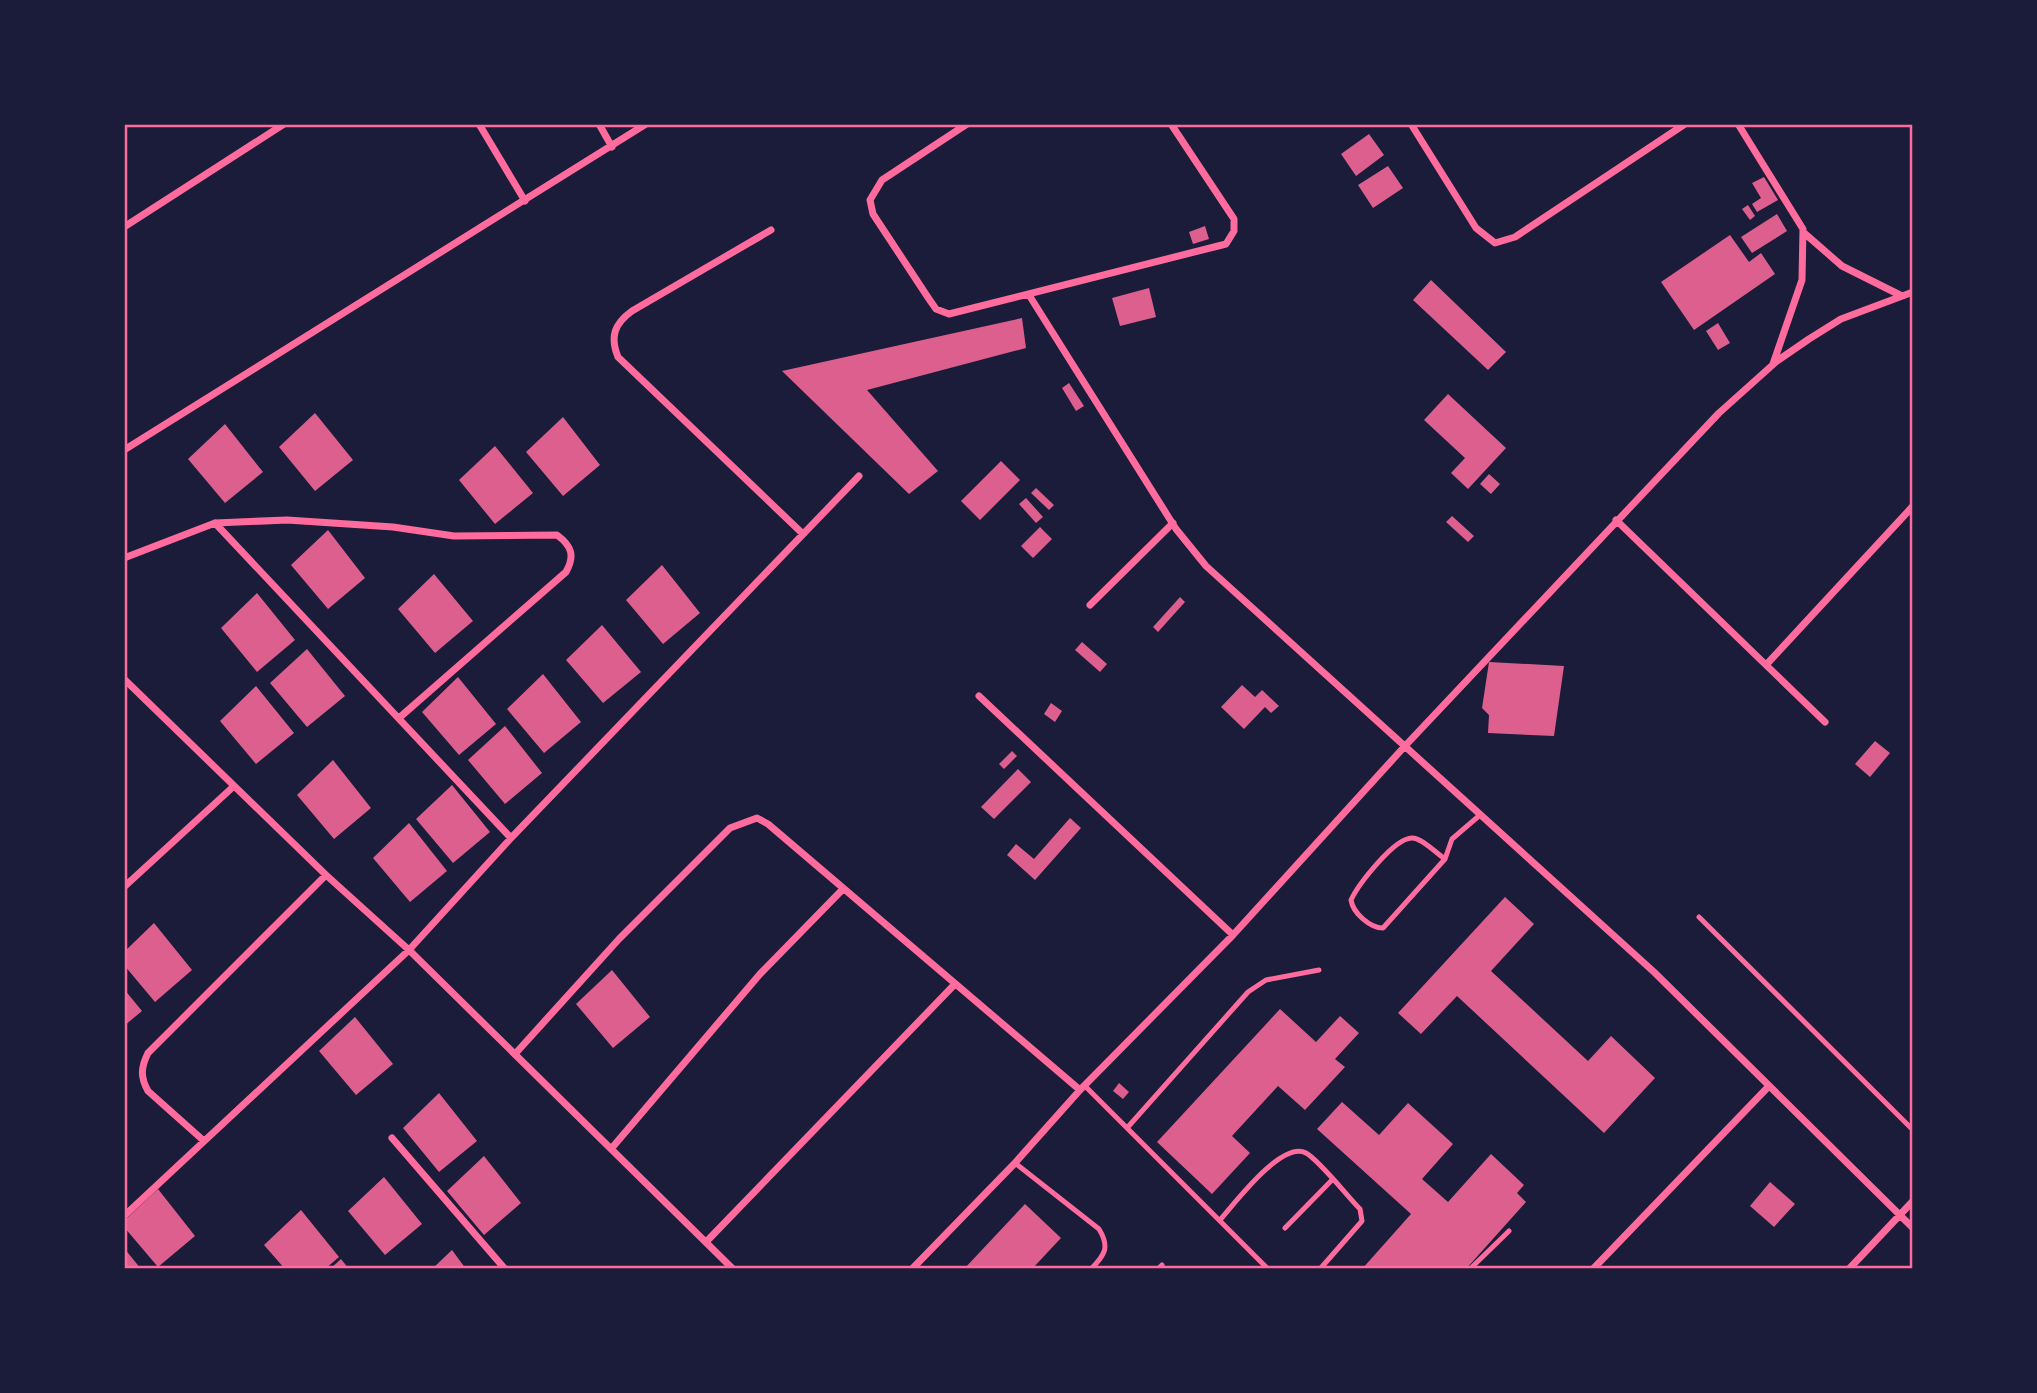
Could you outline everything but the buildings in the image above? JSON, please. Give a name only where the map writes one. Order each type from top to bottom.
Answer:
[{"type":"street","points":[[124,227],[284,124]]},
{"type":"street","points":[[479,124],[524,201]]},
{"type":"street","points":[[599,124],[612,146]]},
{"type":"street","points":[[124,450],[646,124]]},
{"type":"street","points":[[967,124],[881,180],[871,195],[872,210],[929,299],[942,313],[948,314],[1213,248],[1231,238],[1234,219],[1171,124]]},
{"type":"street","points":[[1411,124],[1476,228],[1495,243],[1515,237],[1685,124]]},
{"type":"street","points":[[1738,124],[1803,232],[1842,266],[1900,295]]},
{"type":"street","points":[[771,230],[632,311],[616,325],[613,336],[618,357],[803,534]]},
{"type":"street","points":[[1773,365],[1802,280],[1803,232]]},
{"type":"street","points":[[912,1269],[1015,1163],[1082,1088],[1233,935],[1405,746],[1719,413],[1773,365],[1841,319],[1913,292]]},
{"type":"street","points":[[1030,295],[1172,523],[1206,566],[1654,972],[1913,1228]]},
{"type":"street","points":[[124,1216],[409,950],[511,838],[859,476]]},
{"type":"street","points":[[1766,665],[1913,506]]},
{"type":"street","points":[[124,558],[215,523],[287,520],[393,527],[454,536],[557,535],[567,542],[572,551],[571,563],[566,572],[400,718]]},
{"type":"street","points":[[1616,520],[1825,723]]},
{"type":"street","points":[[215,523],[511,838]]},
{"type":"street","points":[[1090,605],[1172,523]]},
{"type":"street","points":[[124,679],[326,875],[409,950],[733,1269]]},
{"type":"street","points":[[979,696],[1233,935]]},
{"type":"street","points":[[124,887],[234,786]]},
{"type":"street","points":[[515,1054],[619,939],[730,828],[757,818],[768,824],[955,984],[1082,1088]]},
{"type":"street","points":[[204,1141],[148,1091],[143,1082],[143,1063],[148,1053],[326,875]]},
{"type":"street","points":[[611,1149],[760,974],[843,889]]},
{"type":"street","points":[[707,1241],[955,984]]},
{"type":"street","points":[[1593,1269],[1769,1086]]},
{"type":"street","points":[[391,1138],[505,1269]]},
{"type":"street","points":[[1849,1269],[1913,1201]]},
{"type":"lane","points":[[1445,859],[1418,840],[1406,840],[1386,855],[1361,883],[1351,900],[1352,907],[1368,923],[1383,928],[1445,859],[1452,839],[1480,815]]},
{"type":"lane","points":[[1699,917],[1913,1130]]},
{"type":"lane","points":[[1127,1128],[1248,992],[1266,980],[1319,970]]},
{"type":"lane","points":[[1082,1088],[1127,1128],[1268,1269]]},
{"type":"lane","points":[[1220,1220],[1279,1157],[1292,1151],[1306,1153],[1360,1209],[1362,1221],[1320,1269]]},
{"type":"lane","points":[[1015,1163],[1099,1229],[1107,1241],[1105,1255],[1091,1269]]},
{"type":"lane","points":[[1285,1228],[1332,1180]]},
{"type":"lane","points":[[1470,1269],[1509,1231]]}]
